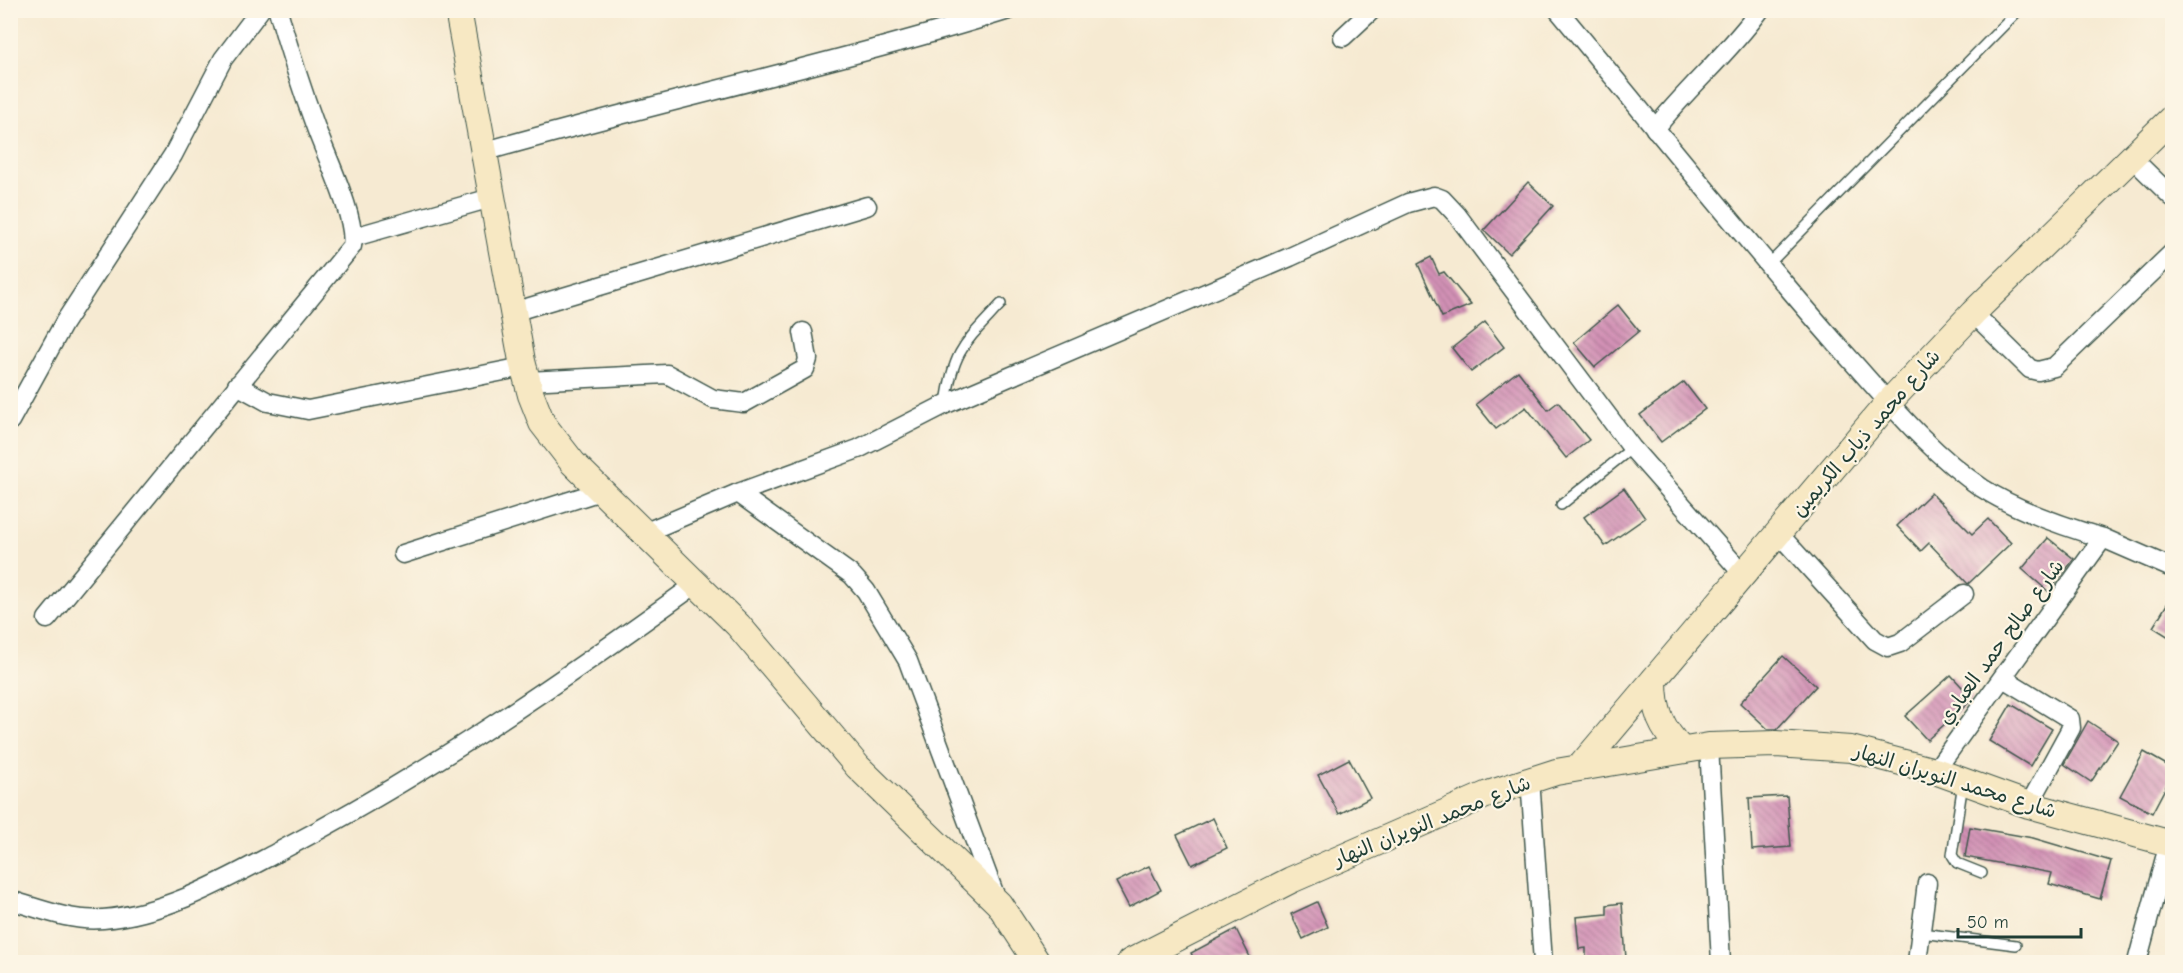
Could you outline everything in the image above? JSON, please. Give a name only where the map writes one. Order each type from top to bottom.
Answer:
[{"type":"street","points":[[10,421],[64,323],[173,155],[223,59],[260,10]]},
{"type":"street","points":[[47,620],[237,385],[348,253],[354,237],[278,10]]},
{"type":"street","points":[[458,10],[525,374],[542,423],[556,443],[601,491],[766,656],[858,767],[999,904]]},
{"type":"street","points":[[483,152],[593,121],[849,57],[1009,10]]},
{"type":"street","points":[[1343,37],[1372,10]]},
{"type":"street","points":[[1558,10],[1768,265],[1889,402],[1953,466],[1983,488],[2063,526],[2103,538],[2172,568]]},
{"type":"street","points":[[1655,129],[1684,93],[1739,40],[1760,10]]},
{"type":"street","name":"شارع محمد ذياب الكريمين","points":[[1580,768],[1889,402],[1973,313],[2172,118]]},
{"type":"street","points":[[2132,158],[2172,197]]},
{"type":"street","points":[[644,533],[738,493],[858,449],[946,405],[1279,262],[1408,203],[1434,196],[1443,199],[1457,215],[1632,448],[1743,574]]},
{"type":"street","points":[[354,237],[491,198]]},
{"type":"street","points":[[513,312],[867,206]]},
{"type":"street","points":[[1973,313],[2030,369],[2038,371],[2054,367],[2172,253]]},
{"type":"street","points":[[237,385],[268,402],[308,410],[525,374],[667,374],[712,399],[744,403],[805,369],[808,359],[803,332]]},
{"type":"street","points":[[403,554],[601,491]]},
{"type":"street","points":[[738,493],[852,575],[866,591],[908,660],[999,904],[1037,963]]},
{"type":"street","points":[[1779,533],[1875,640],[1888,647],[1900,643],[1964,594]]},
{"type":"street","name":"شارع صالح حمد العبادي","points":[[1935,771],[2103,538]]},
{"type":"street","points":[[10,900],[59,915],[100,920],[151,910],[224,880],[346,817],[433,766],[612,645],[696,584]]},
{"type":"street","points":[[2003,678],[2070,719],[2071,728],[2029,805]]},
{"type":"street","points":[[1654,680],[1655,711],[1660,723],[1682,750]]},
{"type":"street","name":"شارع محمد النويران النهار","points":[[1130,963],[1291,880],[1406,828],[1530,779],[1709,746],[1776,744],[1851,749],[1964,780],[2029,805],[2170,843]]},
{"type":"street","points":[[1709,746],[1720,963]]},
{"type":"street","points":[[1530,779],[1543,963]]},
{"type":"street","points":[[2137,963],[2170,843]]},
{"type":"street","points":[[1917,963],[1927,883]]},
{"type":"lane","points":[[1768,265],[2019,10]]},
{"type":"lane","points":[[946,405],[955,359],[966,342],[1002,304]]},
{"type":"lane","points":[[1561,505],[1632,448]]},
{"type":"lane","points":[[1964,780],[1952,855],[1957,863],[1982,873]]},
{"type":"lane","points":[[1921,933],[2016,945]]},
{"type":"building","points":[[1528,182],[1553,206],[1509,254],[1484,230]]},
{"type":"building","points":[[1431,257],[1439,274],[1444,272],[1471,305],[1442,317],[1418,264]]},
{"type":"building","points":[[1618,305],[1639,331],[1595,367],[1574,342]]},
{"type":"building","points":[[1485,322],[1504,347],[1471,372],[1452,348]]},
{"type":"building","points":[[1518,371],[1548,410],[1558,402],[1589,440],[1566,458],[1526,407],[1496,429],[1476,404]]},
{"type":"building","points":[[1684,382],[1705,409],[1661,442],[1640,415]]},
{"type":"building","points":[[1624,488],[1645,518],[1605,546],[1584,517]]},
{"type":"building","points":[[1931,493],[1972,534],[1988,519],[2011,543],[1968,584],[1929,543],[1921,551],[1897,526]]},
{"type":"building","points":[[2048,538],[2074,559],[2049,592],[2022,569]]},
{"type":"building","points":[[2172,596],[2172,639],[2153,627]]},
{"type":"building","points":[[1783,656],[1816,686],[1777,729],[1768,729],[1740,703]]},
{"type":"building","points":[[1951,675],[1973,699],[1927,740],[1905,716]]},
{"type":"building","points":[[2011,704],[2052,729],[2030,766],[1989,741]]},
{"type":"building","points":[[2088,721],[2118,741],[2091,782],[2064,764]]},
{"type":"building","points":[[2144,752],[2172,768],[2172,775],[2152,813],[2120,796]]},
{"type":"building","points":[[1349,759],[1370,798],[1339,814],[1318,775]]},
{"type":"building","points":[[1787,796],[1791,847],[1752,850],[1749,798]]},
{"type":"building","points":[[1213,818],[1227,848],[1192,865],[1177,835]]},
{"type":"building","points":[[1970,827],[2033,838],[2111,861],[2100,899],[2049,884],[2052,873],[1965,857]]},
{"type":"building","points":[[1149,866],[1161,890],[1129,907],[1116,882]]},
{"type":"building","points":[[1317,902],[1328,927],[1303,939],[1291,914]]},
{"type":"building","points":[[1622,903],[1626,959],[1598,962],[1597,957],[1586,958],[1586,948],[1579,949],[1576,917],[1607,914],[1607,905]]},
{"type":"building","points":[[1236,929],[1253,963],[1196,963],[1191,953]]}]
